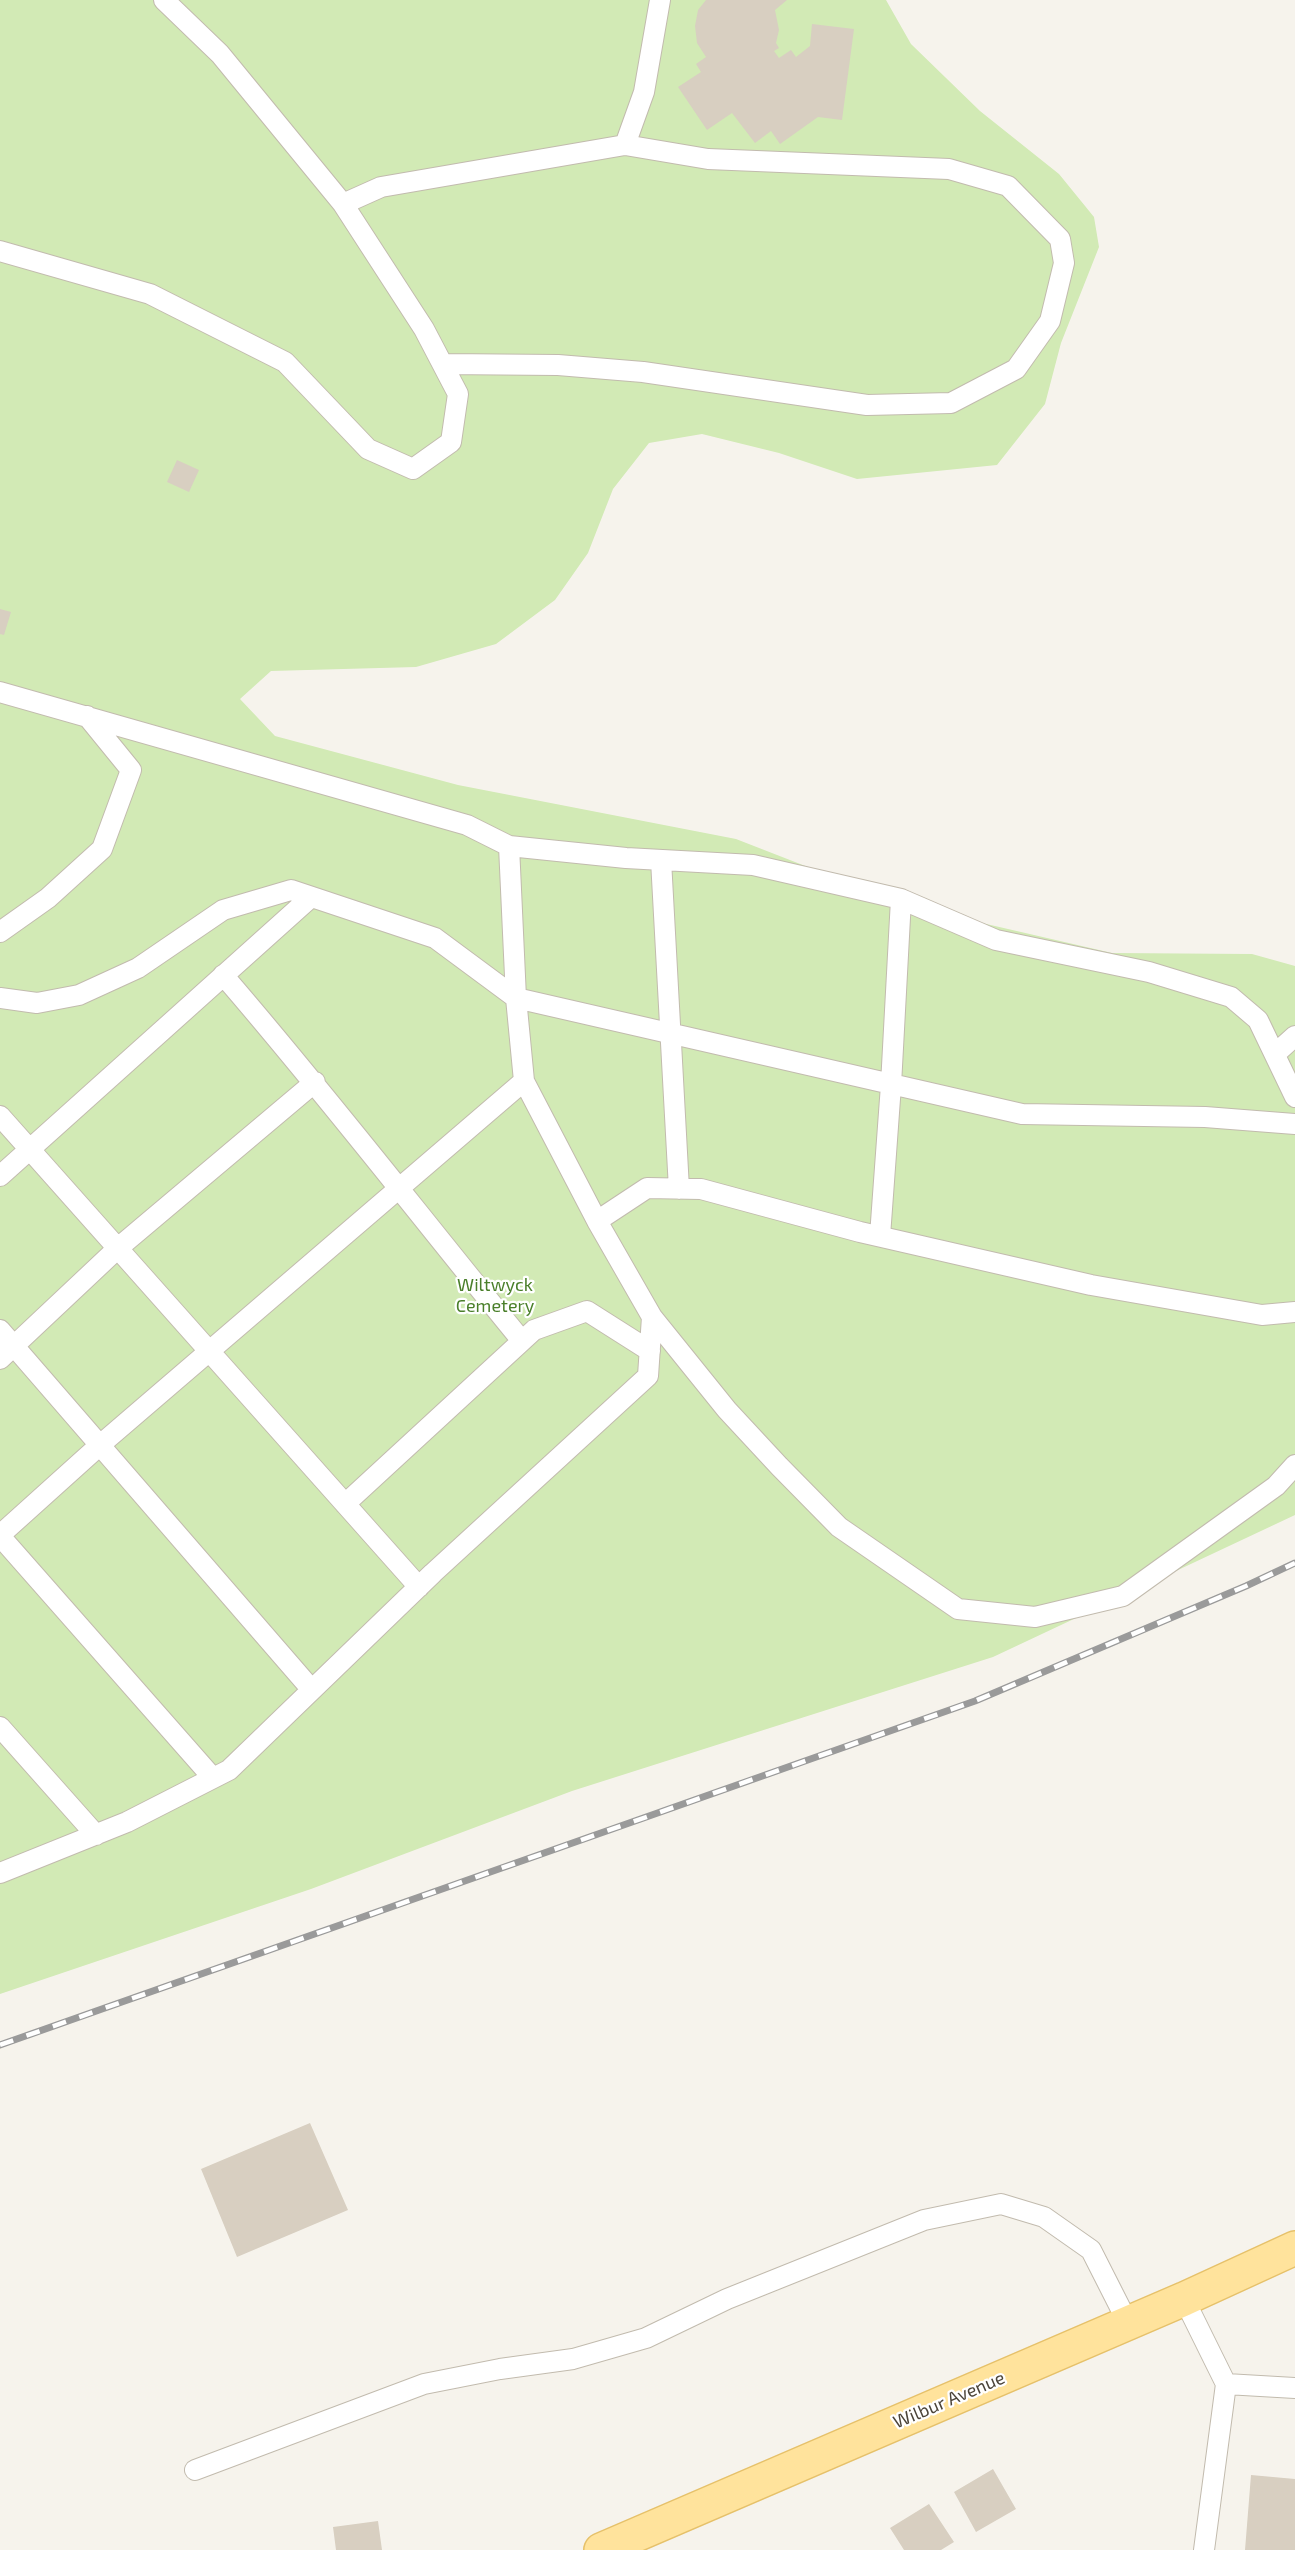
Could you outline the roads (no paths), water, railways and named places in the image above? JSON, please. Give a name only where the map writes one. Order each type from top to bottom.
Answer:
[{"type":"main road","name":"Wilbur Avenue","points":[[602,2550],[1184,2299],[1295,2248]]},
{"type":"lane","points":[[0,251],[150,294],[285,362],[368,448],[413,469],[451,442],[458,394],[424,329],[343,204],[220,54],[164,0]]},
{"type":"lane","points":[[625,145],[644,92],[660,0]]},
{"type":"lane","points":[[343,204],[381,187],[625,145],[708,159],[949,170],[1008,186],[1060,239],[1064,263],[1050,321],[1016,369],[951,403],[867,405],[643,372],[558,365],[443,364]]},
{"type":"lane","points":[[0,692],[467,825],[509,846],[661,860],[753,865],[901,899],[996,940],[1149,972],[1232,997],[1258,1020],[1295,1097]]},
{"type":"lane","points":[[0,932],[48,898],[102,849],[131,770],[87,717]]},
{"type":"lane","points":[[509,846],[516,999],[524,1081],[597,1221],[652,1317],[735,1418],[839,1527],[958,1609],[1035,1617],[1123,1596],[1276,1486],[1295,1465]]},
{"type":"lane","points":[[661,860],[679,1189]]},
{"type":"lane","points":[[0,998],[37,1003],[79,995],[138,968],[223,910],[291,890],[435,938],[516,999],[1023,1114],[1205,1117],[1295,1124]]},
{"type":"lane","points":[[0,1176],[311,897]]},
{"type":"lane","points":[[880,1236],[901,899]]},
{"type":"lane","points":[[223,975],[315,1082],[398,1190],[522,1341]]},
{"type":"lane","points":[[1275,1054],[1295,1036]]},
{"type":"lane","points":[[213,1778],[0,1536],[100,1445],[524,1081]]},
{"type":"lane","points":[[7,1353],[118,1248],[315,1082]]},
{"type":"lane","points":[[0,1116],[419,1587]]},
{"type":"lane","points":[[597,1221],[646,1188],[701,1190],[880,1236],[1090,1285],[1262,1315],[1295,1312]]},
{"type":"lane","points":[[345,1504],[534,1330],[587,1311],[650,1351]]},
{"type":"lane","points":[[0,1873],[127,1822],[229,1770],[419,1587],[648,1376],[652,1317]]},
{"type":"lane","points":[[0,1330],[7,1353],[100,1445],[312,1690]]},
{"type":"lane","points":[[0,1727],[96,1835]]},
{"type":"lane","points":[[195,2470],[424,2384],[500,2369],[573,2359],[646,2338],[728,2299],[924,2220],[1001,2204],[1044,2217],[1091,2250],[1128,2323]]},
{"type":"lane","points":[[1184,2299],[1226,2384],[1204,2550]]},
{"type":"lane","points":[[1226,2384],[1295,2388]]},
{"type":"railway","points":[[0,2045],[975,1701],[1295,1563]]},
{"type":"park label","name":"Wiltwyck Cemetery","points":[[495,1295]]}]
